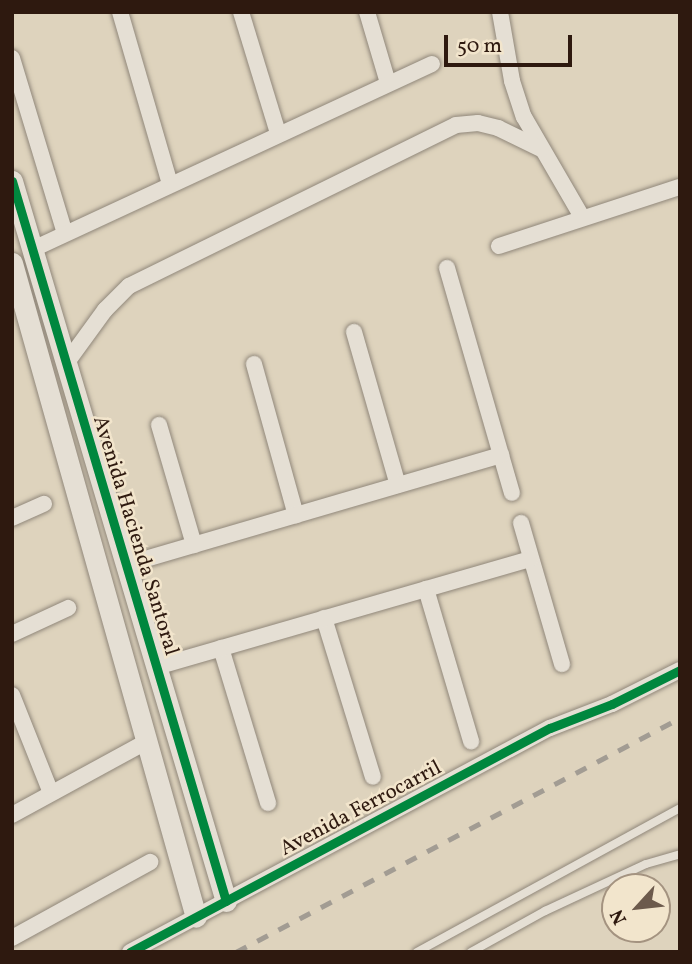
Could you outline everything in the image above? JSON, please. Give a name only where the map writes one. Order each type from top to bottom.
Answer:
[{"type":"street","points":[[120,12],[170,184]]},
{"type":"street","points":[[241,12],[278,133]]},
{"type":"street","points":[[367,12],[388,83]]},
{"type":"street","points":[[500,12],[512,81],[524,117],[582,217]]},
{"type":"street","points":[[12,58],[65,233]]},
{"type":"street","points":[[31,250],[278,133],[432,64]]},
{"type":"street","points":[[65,365],[105,310],[129,286],[456,125],[478,123],[498,128],[541,149]]},
{"type":"street","name":"Avenida Hacienda Santoral","points":[[12,181],[226,901]]},
{"type":"street","points":[[499,246],[680,187]]},
{"type":"street","name":"Avenida Hacienda Santoral","points":[[12,263],[195,917]]},
{"type":"street","points":[[447,268],[512,493]]},
{"type":"street","points":[[354,332],[398,485]]},
{"type":"street","points":[[254,363],[296,514]]},
{"type":"street","points":[[54,414],[78,406]]},
{"type":"street","points":[[159,425],[194,545]]},
{"type":"street","points":[[125,565],[501,454]]},
{"type":"street","points":[[12,518],[44,503]]},
{"type":"street","points":[[521,523],[562,664]]},
{"type":"street","points":[[156,667],[531,559]]},
{"type":"street","points":[[426,589],[471,741]]},
{"type":"street","points":[[12,634],[68,608]]},
{"type":"street","points":[[113,622],[140,614]]},
{"type":"street","points":[[324,618],[373,777]]},
{"type":"street","points":[[221,648],[268,803]]},
{"type":"street","name":"Avenida Ferrocarril","points":[[130,952],[550,728],[612,704],[680,670]]},
{"type":"street","points":[[12,695],[51,793]]},
{"type":"street","points":[[12,814],[146,742]]},
{"type":"street","points":[[171,829],[201,818]]},
{"type":"street","points":[[12,938],[150,862]]},
{"type":"lane","points":[[416,952],[680,808]]},
{"type":"lane","points":[[471,952],[583,893],[646,864],[680,854]]},
{"type":"railway","points":[[236,952],[680,718]]},
{"type":"cycle path","points":[[12,181],[226,901]]},
{"type":"cycle path","points":[[130,952],[550,728],[612,704],[680,670]]}]
